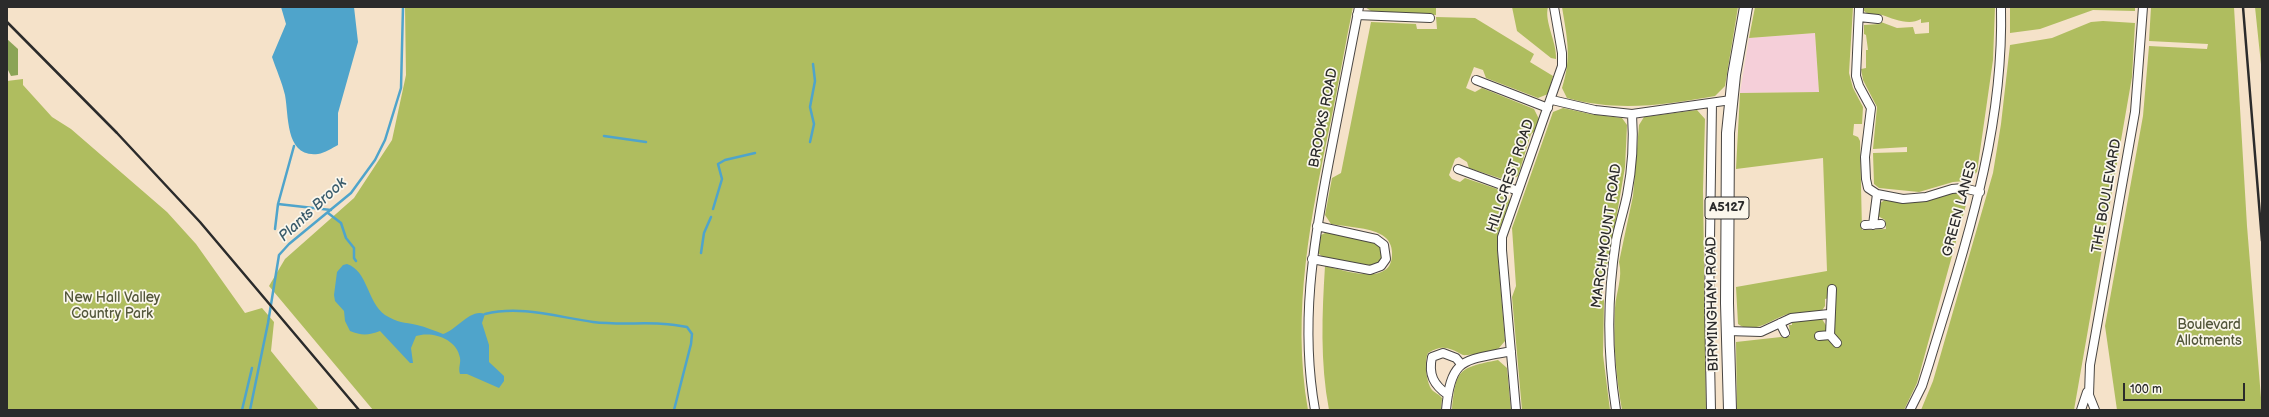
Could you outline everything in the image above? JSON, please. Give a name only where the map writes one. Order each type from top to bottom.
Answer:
[{"type":"main road","name":"BIRMINGHAM ROAD","points":[[1730,410],[1728,331],[1728,178],[1731,100],[1746,7]]},
{"type":"street","name":"HILLCREST ROAD","points":[[1516,410],[1502,238],[1561,72],[1562,53],[1554,7]]},
{"type":"street","name":"GREEN LANES","points":[[1910,410],[1922,386],[1980,192],[1993,125],[2002,56],[2001,7]]},
{"type":"street","name":"THE BOULEVARD","points":[[2081,410],[2088,388],[2090,365],[2135,112],[2144,7]]},
{"type":"street","points":[[1859,8],[1856,76],[1859,86],[1871,108],[1865,157],[1866,184],[1868,188],[1877,194],[1914,198],[1938,194],[1952,189],[1963,188],[1980,192]]},
{"type":"street","name":"BROOKS ROAD","points":[[1315,410],[1309,364],[1309,290],[1312,259],[1358,11],[1430,18]]},
{"type":"street","points":[[1859,17],[1878,18]]},
{"type":"street","points":[[1476,80],[1550,104],[1632,114],[1731,100]]},
{"type":"street","name":"BIRMINGHAM ROAD","points":[[1711,410],[1709,308],[1712,103]]},
{"type":"street","name":"MARCHMOUNT ROAD","points":[[1616,410],[1609,360],[1608,317],[1617,239],[1627,194],[1633,151],[1632,114]]},
{"type":"street","points":[[1458,169],[1518,190]]},
{"type":"street","points":[[1873,225],[1877,194]]},
{"type":"street","points":[[1312,259],[1370,270],[1381,266],[1386,259],[1384,246],[1376,239],[1317,226]]},
{"type":"street","points":[[1832,289],[1829,314],[1830,335],[1837,343]]},
{"type":"street","points":[[1728,331],[1761,332],[1791,318],[1829,314]]},
{"type":"street","points":[[1780,322],[1785,333]]},
{"type":"street","points":[[1818,336],[1830,335]]},
{"type":"street","points":[[1446,410],[1453,372],[1461,364],[1474,359],[1511,351]]},
{"type":"street","points":[[1448,395],[1436,387],[1433,382],[1432,357],[1443,353],[1456,358],[1461,364]]},
{"type":"street","name":"THE BOULEVARD","points":[[2088,388],[2090,400],[2095,410]]},
{"type":"shaded area","points":[[1815,33],[1819,92],[1740,93],[1749,38]]},
{"type":"green space","points":[[405,7],[1353,7],[1310,228],[1303,300],[1302,337],[1303,373],[1308,410],[373,410],[269,286],[285,259],[354,198],[392,140],[406,75]]},
{"type":"green space","points":[[1365,7],[1436,7],[1436,15],[1371,11]]},
{"type":"green space","points":[[1512,7],[1548,7],[1547,13],[1549,26],[1555,46],[1556,59],[1551,58],[1517,31]]},
{"type":"green space","points":[[1562,7],[1738,7],[1725,86],[1715,96],[1641,106],[1604,105],[1567,98],[1562,88],[1567,67],[1568,48]]},
{"type":"green space","points":[[1755,7],[1853,7],[1849,73],[1853,88],[1863,107],[1862,124],[1854,124],[1853,135],[1858,137],[1860,141],[1862,230],[1886,229],[1885,220],[1878,216],[1879,204],[1886,199],[1922,202],[1956,192],[1966,205],[1917,383],[1904,410],[1737,410],[1736,342],[1790,336],[1789,325],[1792,325],[1792,321],[1822,319],[1827,327],[1829,298],[1825,299],[1825,306],[1821,312],[1788,314],[1763,325],[1750,328],[1738,324],[1736,287],[1827,271],[1823,158],[1736,169],[1740,93],[1819,92],[1815,33],[1749,38]]},
{"type":"green space","points":[[1863,7],[1995,7],[1993,60],[1977,172],[1966,181],[1953,182],[1919,192],[1879,188],[1874,184],[1873,153],[1907,152],[1907,147],[1873,149],[1877,107],[1863,80],[1861,69],[1866,68],[1866,50],[1868,50],[1866,35],[1864,34],[1864,25],[1880,24],[1881,22],[1897,28],[1913,27],[1915,34],[1929,33],[1929,22],[1921,23],[1921,19],[1912,22],[1896,20],[1882,15],[1868,13],[1864,11]]},
{"type":"green space","points":[[2010,7],[2135,7],[2135,11],[2093,10],[2040,29],[2010,33]]},
{"type":"green space","name":"Boulevard Allotments","points":[[2151,7],[2234,7],[2247,226],[2262,410],[2117,410],[2105,326],[2143,116],[2149,46],[2207,49],[2208,44],[2149,41]]},
{"type":"green space","points":[[2255,7],[2262,7],[2262,74]]},
{"type":"green space","points":[[1436,17],[1475,18],[1534,54],[1530,62],[1553,76],[1548,94],[1538,98],[1486,78],[1483,70],[1474,67],[1466,88],[1475,92],[1482,88],[1534,109],[1539,119],[1535,131],[1531,134],[1518,176],[1508,181],[1469,168],[1467,162],[1459,157],[1455,159],[1449,175],[1452,179],[1460,182],[1465,178],[1506,192],[1510,201],[1498,233],[1497,245],[1505,341],[1499,348],[1475,354],[1463,355],[1446,348],[1433,350],[1428,353],[1426,361],[1427,377],[1432,390],[1442,398],[1441,410],[1329,410],[1323,356],[1325,266],[1355,273],[1376,274],[1385,270],[1390,264],[1392,253],[1390,243],[1382,235],[1364,229],[1331,224],[1325,215],[1332,178],[1341,173],[1371,22],[1416,24],[1417,29],[1437,29]]},
{"type":"green space","points":[[2103,21],[2135,23],[2132,77],[2074,410],[1921,410],[1933,381],[1993,173],[2001,124],[2010,45],[2052,38],[2091,22]]},
{"type":"green space","points":[[7,39],[18,49],[18,75],[11,76],[7,68]]},
{"type":"green space","name":"New Hall Valley Country Park","points":[[23,79],[23,85],[52,117],[71,129],[167,212],[196,244],[245,313],[262,308],[274,322],[271,351],[319,410],[7,410],[7,81]]},
{"type":"green space","points":[[1563,108],[1590,114],[1622,118],[1627,125],[1625,167],[1609,261],[1603,275],[1602,286],[1604,301],[1603,355],[1610,410],[1522,410],[1512,297],[1516,286],[1512,228],[1553,112]]},
{"type":"green space","points":[[1697,110],[1705,119],[1703,190],[1706,410],[1622,410],[1618,384],[1614,334],[1615,308],[1620,279],[1619,262],[1633,196],[1639,125],[1644,117]]},
{"type":"green space","points":[[1327,232],[1372,240],[1380,244],[1383,258],[1378,263],[1363,266],[1323,257],[1318,253],[1321,235]]},
{"type":"green space","points":[[1498,360],[1507,368],[1511,410],[1452,410],[1455,386],[1462,373],[1474,365]]},
{"type":"water","points":[[281,7],[354,7],[358,42],[338,113],[338,145],[326,152],[318,154],[307,153],[299,149],[294,143],[291,134],[288,124],[285,95],[272,57],[286,24]]},
{"type":"water","points":[[347,264],[354,268],[364,280],[374,303],[379,309],[385,315],[397,321],[420,326],[443,334],[474,314],[485,314],[482,323],[489,345],[489,362],[504,376],[504,381],[499,388],[467,374],[460,374],[460,360],[458,351],[449,341],[436,335],[416,336],[411,348],[413,363],[410,363],[380,331],[358,334],[350,331],[345,321],[344,311],[335,301],[334,295],[337,272],[343,265]]},
{"type":"waterway","name":"Plants Brook","points":[[250,410],[268,323],[279,255],[289,244],[351,193],[375,160],[385,140],[401,88],[403,7]]},
{"type":"waterway","points":[[810,142],[814,124],[810,107],[815,81],[813,64]]},
{"type":"waterway","points":[[604,136],[646,142]]},
{"type":"waterway","points":[[275,229],[278,204],[294,146]]},
{"type":"waterway","points":[[713,209],[722,179],[718,164],[725,160],[755,153]]},
{"type":"waterway","points":[[278,204],[331,210]]},
{"type":"waterway","points":[[328,213],[341,223],[346,238],[354,248],[354,258],[356,261]]},
{"type":"waterway","points":[[701,253],[704,233],[711,217]]},
{"type":"waterway","points":[[485,314],[526,311],[593,322],[652,323],[687,327],[692,334],[691,344],[674,410]]},
{"type":"waterway","points":[[242,410],[252,368]]},
{"type":"railway","points":[[2243,7],[2262,241]]},
{"type":"railway","points":[[7,22],[117,133],[200,222],[359,410]]}]
